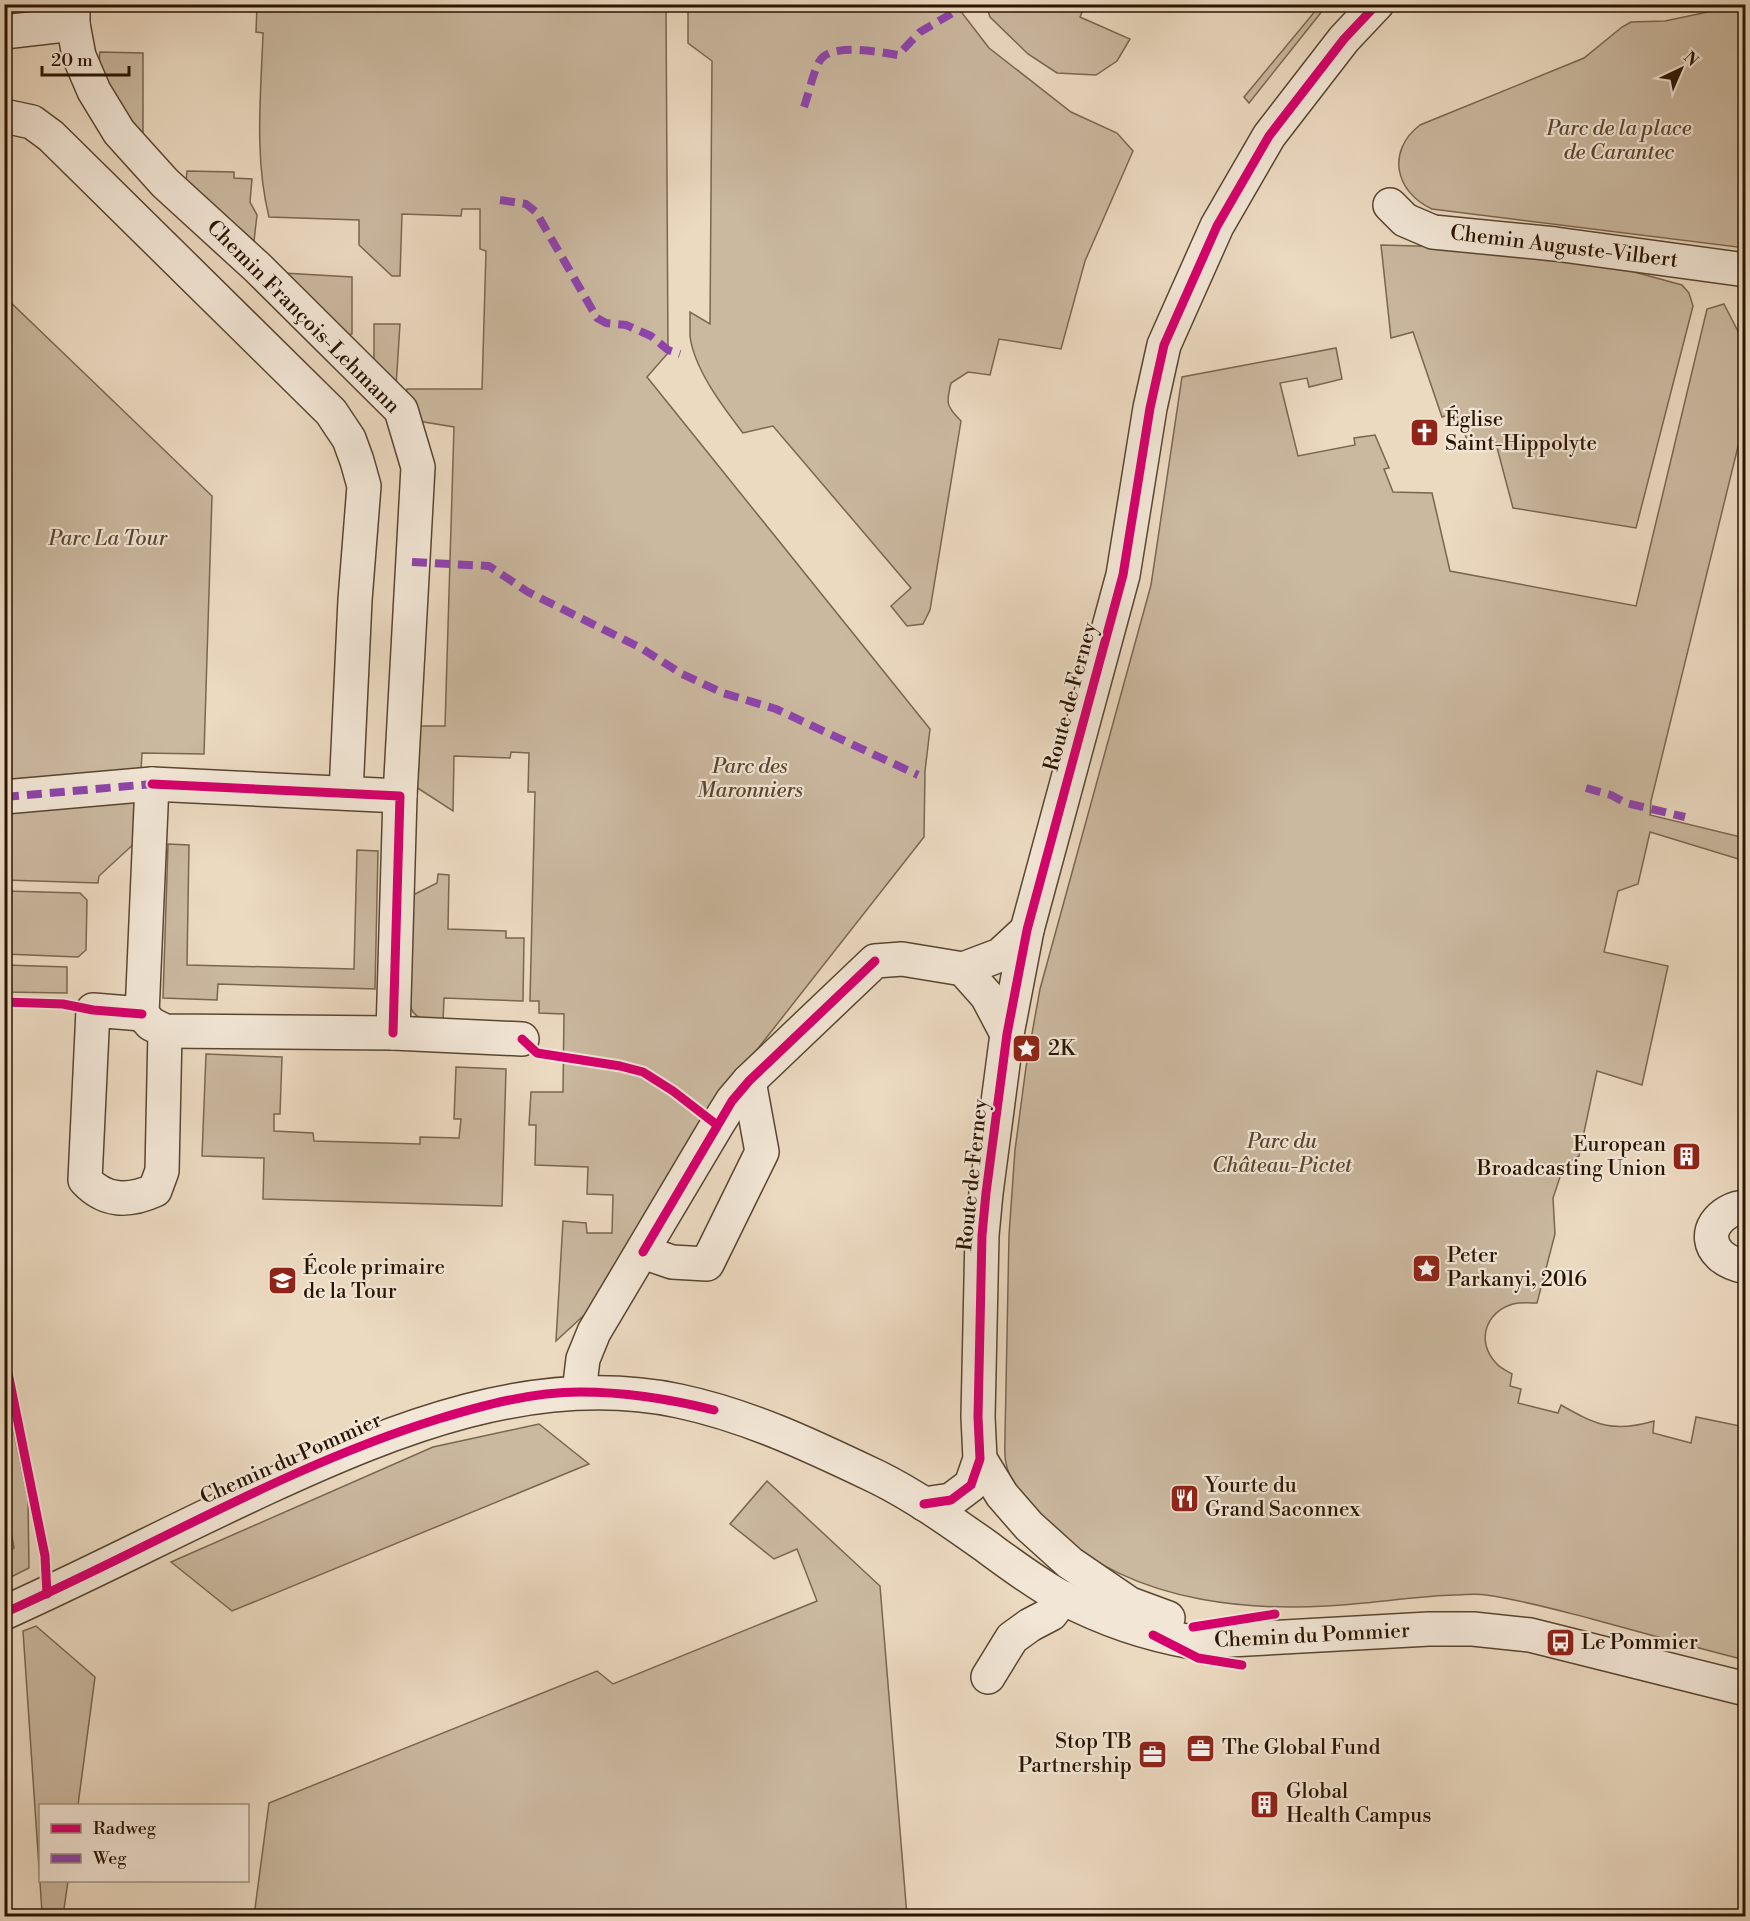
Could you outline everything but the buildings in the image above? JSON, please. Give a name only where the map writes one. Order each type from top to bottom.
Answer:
[{"type":"street","name":"Route de Ferney","points":[[980,1459],[978,1417],[982,1235],[1007,1034],[1027,930],[1123,575],[1150,408],[1164,345],[1217,226],[1269,136],[1344,39],[1377,4]]},
{"type":"street","name":"Chemin François-Lehmann","points":[[4,32],[73,14],[79,56],[94,91],[119,132],[165,183],[258,268],[401,410],[418,467],[400,796],[393,1033]]},
{"type":"street","points":[[4,116],[32,122],[51,136],[331,411],[348,439],[364,486],[355,600],[346,793]]},
{"type":"street","name":"Chemin Auguste-Vilbert","points":[[1390,205],[1405,220],[1433,232],[1555,244],[1746,270]]},
{"type":"street","points":[[4,797],[152,784],[400,796]]},
{"type":"street","points":[[152,784],[153,1022],[162,1171],[155,1190],[139,1197],[118,1198],[95,1191],[85,1180],[93,1010],[153,1022],[522,1039]]},
{"type":"street","points":[[579,1392],[583,1359],[588,1345],[717,1125],[732,1101],[749,1081],[875,961],[902,959],[963,969],[1000,955],[1027,930]]},
{"type":"street","points":[[963,969],[987,996],[1007,1034]]},
{"type":"street","points":[[643,1252],[672,1262],[707,1264],[762,1152],[749,1081]]},
{"type":"street","points":[[1746,1207],[1731,1209],[1722,1214],[1714,1228],[1713,1238],[1714,1247],[1719,1254],[1736,1265],[1746,1267]]},
{"type":"street","name":"Chemin du Pommier","points":[[4,1613],[72,1583],[211,1513],[367,1443],[467,1410],[539,1395],[579,1392],[624,1394],[679,1401],[735,1417],[820,1449],[924,1504],[1063,1598],[1123,1626],[1153,1635],[1192,1642],[1429,1629],[1473,1629],[1530,1635],[1746,1689]]},
{"type":"street","points":[[924,1504],[951,1500],[971,1485],[980,1459]]},
{"type":"street","points":[[980,1459],[1002,1495],[1029,1526],[1089,1577],[1130,1604],[1193,1627],[1241,1640]]},
{"type":"street","points":[[988,1677],[1012,1638],[1051,1614],[1063,1598]]},
{"type":"green space","points":[[1321,4],[1327,5],[1249,103],[1244,97]]},
{"type":"green space","name":"Parc des Maronniers","points":[[257,5],[666,5],[668,353],[647,377],[930,729],[925,771],[924,837],[719,1098],[594,1306],[556,1341],[563,1221],[586,1223],[587,1233],[612,1233],[613,1195],[587,1194],[588,1167],[535,1165],[536,1125],[529,1125],[531,1092],[563,1092],[564,1014],[539,1013],[539,1001],[530,1001],[535,792],[528,792],[529,753],[511,752],[510,758],[454,756],[453,811],[416,787],[419,726],[445,726],[454,427],[418,421],[406,399],[407,389],[482,389],[486,251],[480,249],[480,209],[462,209],[461,216],[402,214],[400,276],[392,276],[359,245],[359,220],[269,217],[261,172],[260,102],[263,33],[256,32]]},
{"type":"green space","points":[[688,5],[956,5],[989,48],[1071,112],[1117,133],[1133,151],[1085,261],[1061,349],[999,339],[990,375],[968,372],[951,383],[948,404],[961,421],[930,610],[923,624],[907,626],[891,606],[911,588],[773,426],[743,433],[710,387],[697,361],[690,336],[690,312],[710,324],[712,61],[688,43]]},
{"type":"green space","points":[[986,5],[1085,5],[1080,17],[1130,39],[1117,61],[1096,75],[1057,73],[1028,54],[990,17]]},
{"type":"green space","name":"Parc de la place de Carantec","points":[[1735,5],[1746,5],[1745,248],[1432,209],[1419,202],[1403,182],[1399,170],[1402,147],[1409,135],[1420,125],[1584,58],[1631,22],[1665,21]]},
{"type":"green space","points":[[100,52],[143,53],[143,132],[138,131],[106,83],[100,62]]},
{"type":"green space","points":[[187,171],[234,172],[234,178],[252,179],[250,202],[257,215],[254,241],[249,242],[186,182]]},
{"type":"green space","points":[[1381,245],[1452,247],[1518,253],[1627,270],[1682,285],[1689,293],[1693,306],[1636,528],[1513,508],[1495,440],[1471,448],[1455,413],[1442,417],[1413,332],[1391,338]]},
{"type":"green space","points":[[283,273],[352,277],[352,334],[345,336]]},
{"type":"green space","name":"Parc La Tour","points":[[4,296],[212,496],[204,754],[142,753],[137,841],[99,876],[98,883],[5,880]]},
{"type":"green space","name":"Parc du Château-Pictet","points":[[1724,304],[1745,345],[1745,418],[1651,801],[1650,815],[1745,838],[1745,861],[1650,832],[1638,884],[1618,891],[1604,952],[1668,966],[1642,1085],[1597,1071],[1579,1156],[1564,1165],[1553,1198],[1555,1234],[1537,1303],[1516,1303],[1503,1308],[1490,1321],[1485,1337],[1490,1355],[1499,1366],[1512,1374],[1510,1386],[1521,1389],[1518,1403],[1558,1413],[1561,1405],[1585,1418],[1605,1425],[1640,1425],[1654,1421],[1653,1433],[1691,1443],[1696,1417],[1745,1427],[1745,1660],[1553,1609],[1482,1594],[1324,1606],[1242,1605],[1162,1590],[1124,1575],[1088,1556],[1040,1517],[1025,1501],[1009,1473],[1005,1450],[1009,1235],[1015,1150],[1026,1067],[1040,989],[1151,585],[1182,377],[1336,348],[1342,379],[1309,387],[1307,378],[1280,383],[1298,456],[1355,445],[1354,438],[1375,435],[1389,468],[1384,469],[1393,492],[1432,493],[1450,571],[1636,606],[1707,309]]},
{"type":"green space","points":[[374,324],[400,324],[396,387],[374,363]]},
{"type":"green space","points":[[168,844],[189,845],[187,965],[354,969],[357,850],[378,851],[375,989],[218,984],[217,1000],[163,998]]},
{"type":"green space","points":[[438,874],[449,875],[448,929],[506,931],[506,938],[524,938],[523,1001],[444,998],[443,1021],[423,1019],[413,1012],[408,990],[408,973],[413,895],[437,883]]},
{"type":"green space","points":[[5,891],[80,893],[87,900],[86,950],[78,957],[5,954]]},
{"type":"green space","points":[[5,965],[67,967],[67,993],[5,992]]},
{"type":"green space","points":[[206,1054],[282,1057],[280,1114],[274,1114],[274,1131],[313,1133],[314,1141],[420,1144],[420,1137],[459,1138],[461,1119],[454,1119],[456,1067],[506,1069],[502,1206],[263,1199],[264,1158],[202,1156]]},
{"type":"green space","points":[[4,1386],[28,1500],[29,1568],[5,1580],[5,1554],[14,1548],[5,1500]]},
{"type":"green space","points":[[539,1424],[589,1464],[232,1611],[171,1562],[433,1447]]},
{"type":"green space","points":[[767,1481],[880,1586],[907,1916],[254,1916],[269,1803],[597,1671],[613,1684],[817,1601],[797,1549],[774,1559],[730,1524]]},
{"type":"green space","points":[[36,1626],[95,1677],[78,1804],[39,1804],[39,1868],[23,1631]]},
{"type":"green space","points":[[40,1882],[68,1882],[63,1916],[18,1916],[42,1912]]},
{"type":"marked path","points":[[804,107],[817,67],[824,56],[843,50],[898,55],[920,32],[968,4]]},
{"type":"marked path","points":[[500,200],[526,204],[536,212],[597,318],[606,323],[626,325],[651,336],[668,350],[680,354]]},
{"type":"marked path","points":[[412,562],[489,566],[528,592],[641,648],[682,674],[723,693],[776,709],[918,775]]},
{"type":"marked path","points":[[4,797],[152,784]]},
{"type":"marked path","points":[[1586,788],[1611,795],[1626,803],[1685,817]]},
{"type":"cycle path","points":[[924,1504],[951,1500],[971,1485],[980,1459],[978,1417],[982,1235],[1007,1034],[1027,930],[1123,575],[1150,408],[1164,345],[1217,226],[1269,136],[1344,39],[1377,4]]},
{"type":"cycle path","points":[[152,784],[400,796],[393,1033]]},
{"type":"cycle path","points":[[643,1252],[732,1101],[749,1081],[875,961]]},
{"type":"cycle path","points":[[4,1002],[63,1004],[93,1010],[142,1014]]},
{"type":"cycle path","points":[[522,1039],[537,1053],[620,1066],[643,1072],[673,1091],[717,1125]]},
{"type":"cycle path","points":[[4,1353],[45,1556],[47,1594]]},
{"type":"cycle path","points":[[4,1613],[326,1460],[382,1438],[455,1414],[526,1397],[580,1392],[648,1397],[714,1410]]},
{"type":"cycle path","points":[[1193,1627],[1275,1614]]},
{"type":"cycle path","points":[[1153,1635],[1198,1658],[1242,1665]]},
{"type":"place","name":"Église Saint-Hippolyte","points":[[1424,432]]},
{"type":"place","name":"2K","points":[[1027,1049]]},
{"type":"place","name":"European Broadcasting Union","points":[[1687,1157]]},
{"type":"place","name":"Peter Parkanyi, 2016","points":[[1426,1268]]},
{"type":"place","name":"École primaire de la Tour","points":[[282,1280]]},
{"type":"place","name":"Yourte du Grand Saconnex","points":[[1184,1498]]},
{"type":"place","name":"Le Pommier","points":[[1560,1643]]},
{"type":"place","name":"The Global Fund","points":[[1201,1748]]},
{"type":"place","name":"Stop TB Partnership","points":[[1153,1754]]},
{"type":"place","name":"Global Health Campus","points":[[1265,1804]]}]
